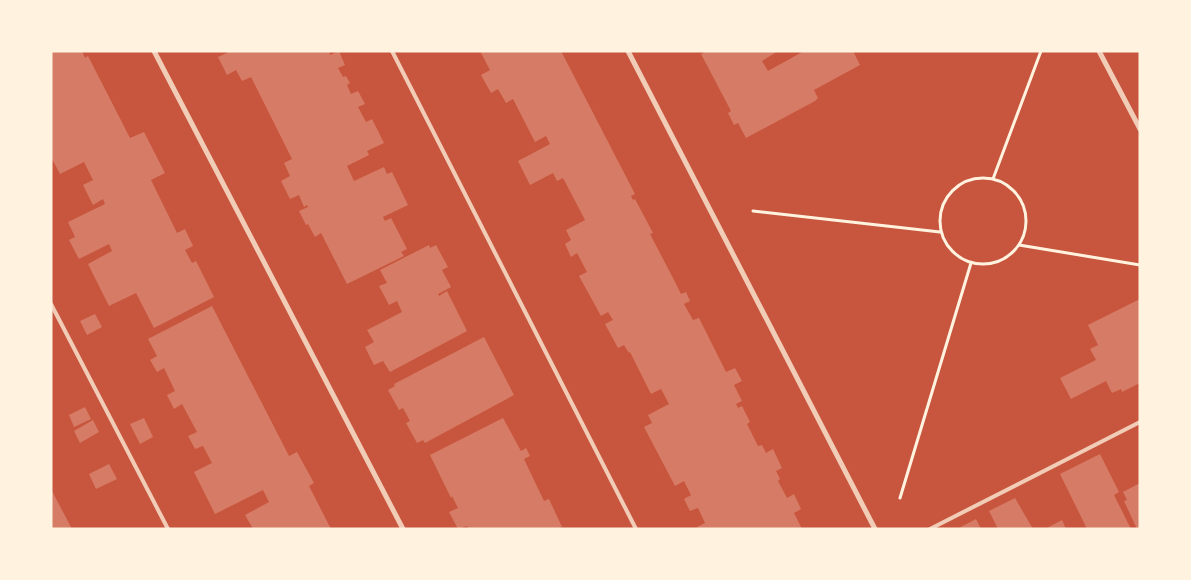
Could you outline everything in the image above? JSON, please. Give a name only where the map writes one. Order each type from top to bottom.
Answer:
[{"type":"street","points":[[154,51],[403,529]]},
{"type":"street","points":[[628,51],[875,529]]},
{"type":"street","points":[[1099,51],[1140,129]]},
{"type":"lane","points":[[392,51],[636,529]]},
{"type":"lane","points":[[51,304],[168,529]]},
{"type":"lane","points":[[930,529],[1140,422]]},
{"type":"path","points":[[993,179],[1041,51]]},
{"type":"path","points":[[978,178],[993,179],[1006,184],[1016,193],[1023,205],[1026,219],[1025,232],[1019,245],[1010,255],[998,262],[985,264],[971,263],[957,256],[947,246],[940,232],[939,217],[943,203],[951,190],[964,181],[978,178]]},
{"type":"path","points":[[753,211],[940,232]]},
{"type":"path","points":[[1019,245],[1140,265]]},
{"type":"path","points":[[900,498],[971,263]]},
{"type":"building","points":[[51,51],[82,51],[85,58],[88,56],[130,138],[144,132],[165,173],[151,180],[177,233],[185,229],[193,246],[185,250],[192,263],[196,261],[214,297],[154,328],[136,293],[109,306],[88,264],[112,251],[109,244],[79,259],[69,240],[75,237],[68,222],[105,204],[103,199],[93,205],[83,185],[93,180],[84,162],[60,174],[51,157]]},
{"type":"building","points":[[226,51],[329,51],[330,55],[339,51],[345,65],[338,68],[343,77],[346,76],[350,83],[347,85],[351,94],[358,91],[365,104],[358,107],[366,122],[372,119],[384,143],[367,151],[369,155],[347,166],[354,181],[384,167],[387,174],[392,172],[408,205],[383,217],[385,221],[391,218],[407,249],[401,252],[404,256],[347,284],[321,233],[315,237],[308,224],[306,225],[299,211],[308,207],[307,205],[304,207],[299,195],[290,199],[281,181],[290,176],[284,163],[292,159],[251,77],[242,81],[236,70],[227,75],[218,57],[227,53]]},
{"type":"building","points":[[480,51],[561,51],[635,194],[631,196],[633,200],[635,199],[653,233],[650,234],[681,294],[686,292],[690,301],[684,304],[693,320],[699,318],[726,372],[735,368],[742,381],[734,385],[742,401],[736,404],[738,408],[742,406],[750,422],[747,424],[758,446],[762,445],[766,453],[773,449],[782,468],[776,471],[780,479],[778,481],[787,498],[794,494],[801,509],[794,513],[802,529],[698,529],[697,527],[705,523],[698,508],[690,511],[684,499],[691,495],[684,481],[675,486],[644,427],[652,423],[648,415],[669,404],[661,389],[651,394],[630,352],[624,345],[618,348],[605,324],[613,320],[608,312],[601,316],[579,276],[587,272],[577,253],[571,257],[565,244],[571,240],[566,230],[585,220],[563,178],[557,181],[553,173],[530,185],[518,161],[550,144],[546,136],[535,142],[513,99],[506,103],[498,89],[491,93],[481,75],[490,70]]},
{"type":"building","points":[[707,51],[778,51],[762,61],[768,71],[804,51],[853,51],[860,65],[814,90],[818,98],[815,101],[746,138],[738,123],[734,125],[728,113],[731,111],[701,54]]},
{"type":"building","points":[[429,245],[430,248],[436,245],[448,267],[442,270],[451,287],[438,294],[439,296],[447,291],[467,331],[390,372],[383,361],[374,365],[365,347],[374,342],[367,330],[402,312],[397,301],[389,305],[379,286],[387,283],[380,270]]},
{"type":"building","points":[[1140,299],[1140,383],[1122,392],[1121,389],[1112,393],[1106,381],[1071,399],[1060,378],[1096,360],[1090,349],[1098,345],[1088,325]]},
{"type":"building","points":[[212,306],[289,456],[297,452],[314,483],[309,486],[331,529],[253,529],[245,515],[269,502],[263,490],[215,514],[194,472],[212,463],[203,446],[195,449],[188,436],[197,432],[182,404],[174,409],[167,395],[175,391],[164,368],[157,372],[150,360],[157,356],[148,339]]},
{"type":"building","points":[[95,314],[102,327],[87,335],[80,321]]},
{"type":"building","points":[[484,337],[514,395],[425,443],[423,440],[417,443],[406,423],[410,421],[403,408],[399,410],[388,390],[395,386],[394,384]]},
{"type":"building","points":[[85,407],[91,419],[74,427],[69,415]]},
{"type":"building","points":[[144,418],[153,437],[140,444],[130,424]]},
{"type":"building","points":[[503,418],[521,451],[526,448],[530,456],[524,459],[544,501],[549,499],[562,527],[557,529],[469,529],[467,526],[458,529],[449,512],[458,508],[452,496],[451,498],[430,455]]},
{"type":"building","points":[[93,420],[99,432],[80,443],[74,431]]},
{"type":"building","points":[[1100,454],[1119,492],[1114,495],[1131,529],[1087,529],[1060,474]]},
{"type":"building","points":[[109,464],[117,479],[96,489],[89,474]]},
{"type":"building","points":[[1140,483],[1140,529],[1137,529],[1124,501],[1127,500],[1123,492]]},
{"type":"building","points":[[51,489],[53,493],[72,529],[51,529]]},
{"type":"building","points":[[1015,498],[1033,529],[998,529],[989,511]]},
{"type":"building","points":[[976,519],[981,529],[957,529]]},
{"type":"building","points":[[1062,520],[1066,529],[1045,529]]}]
